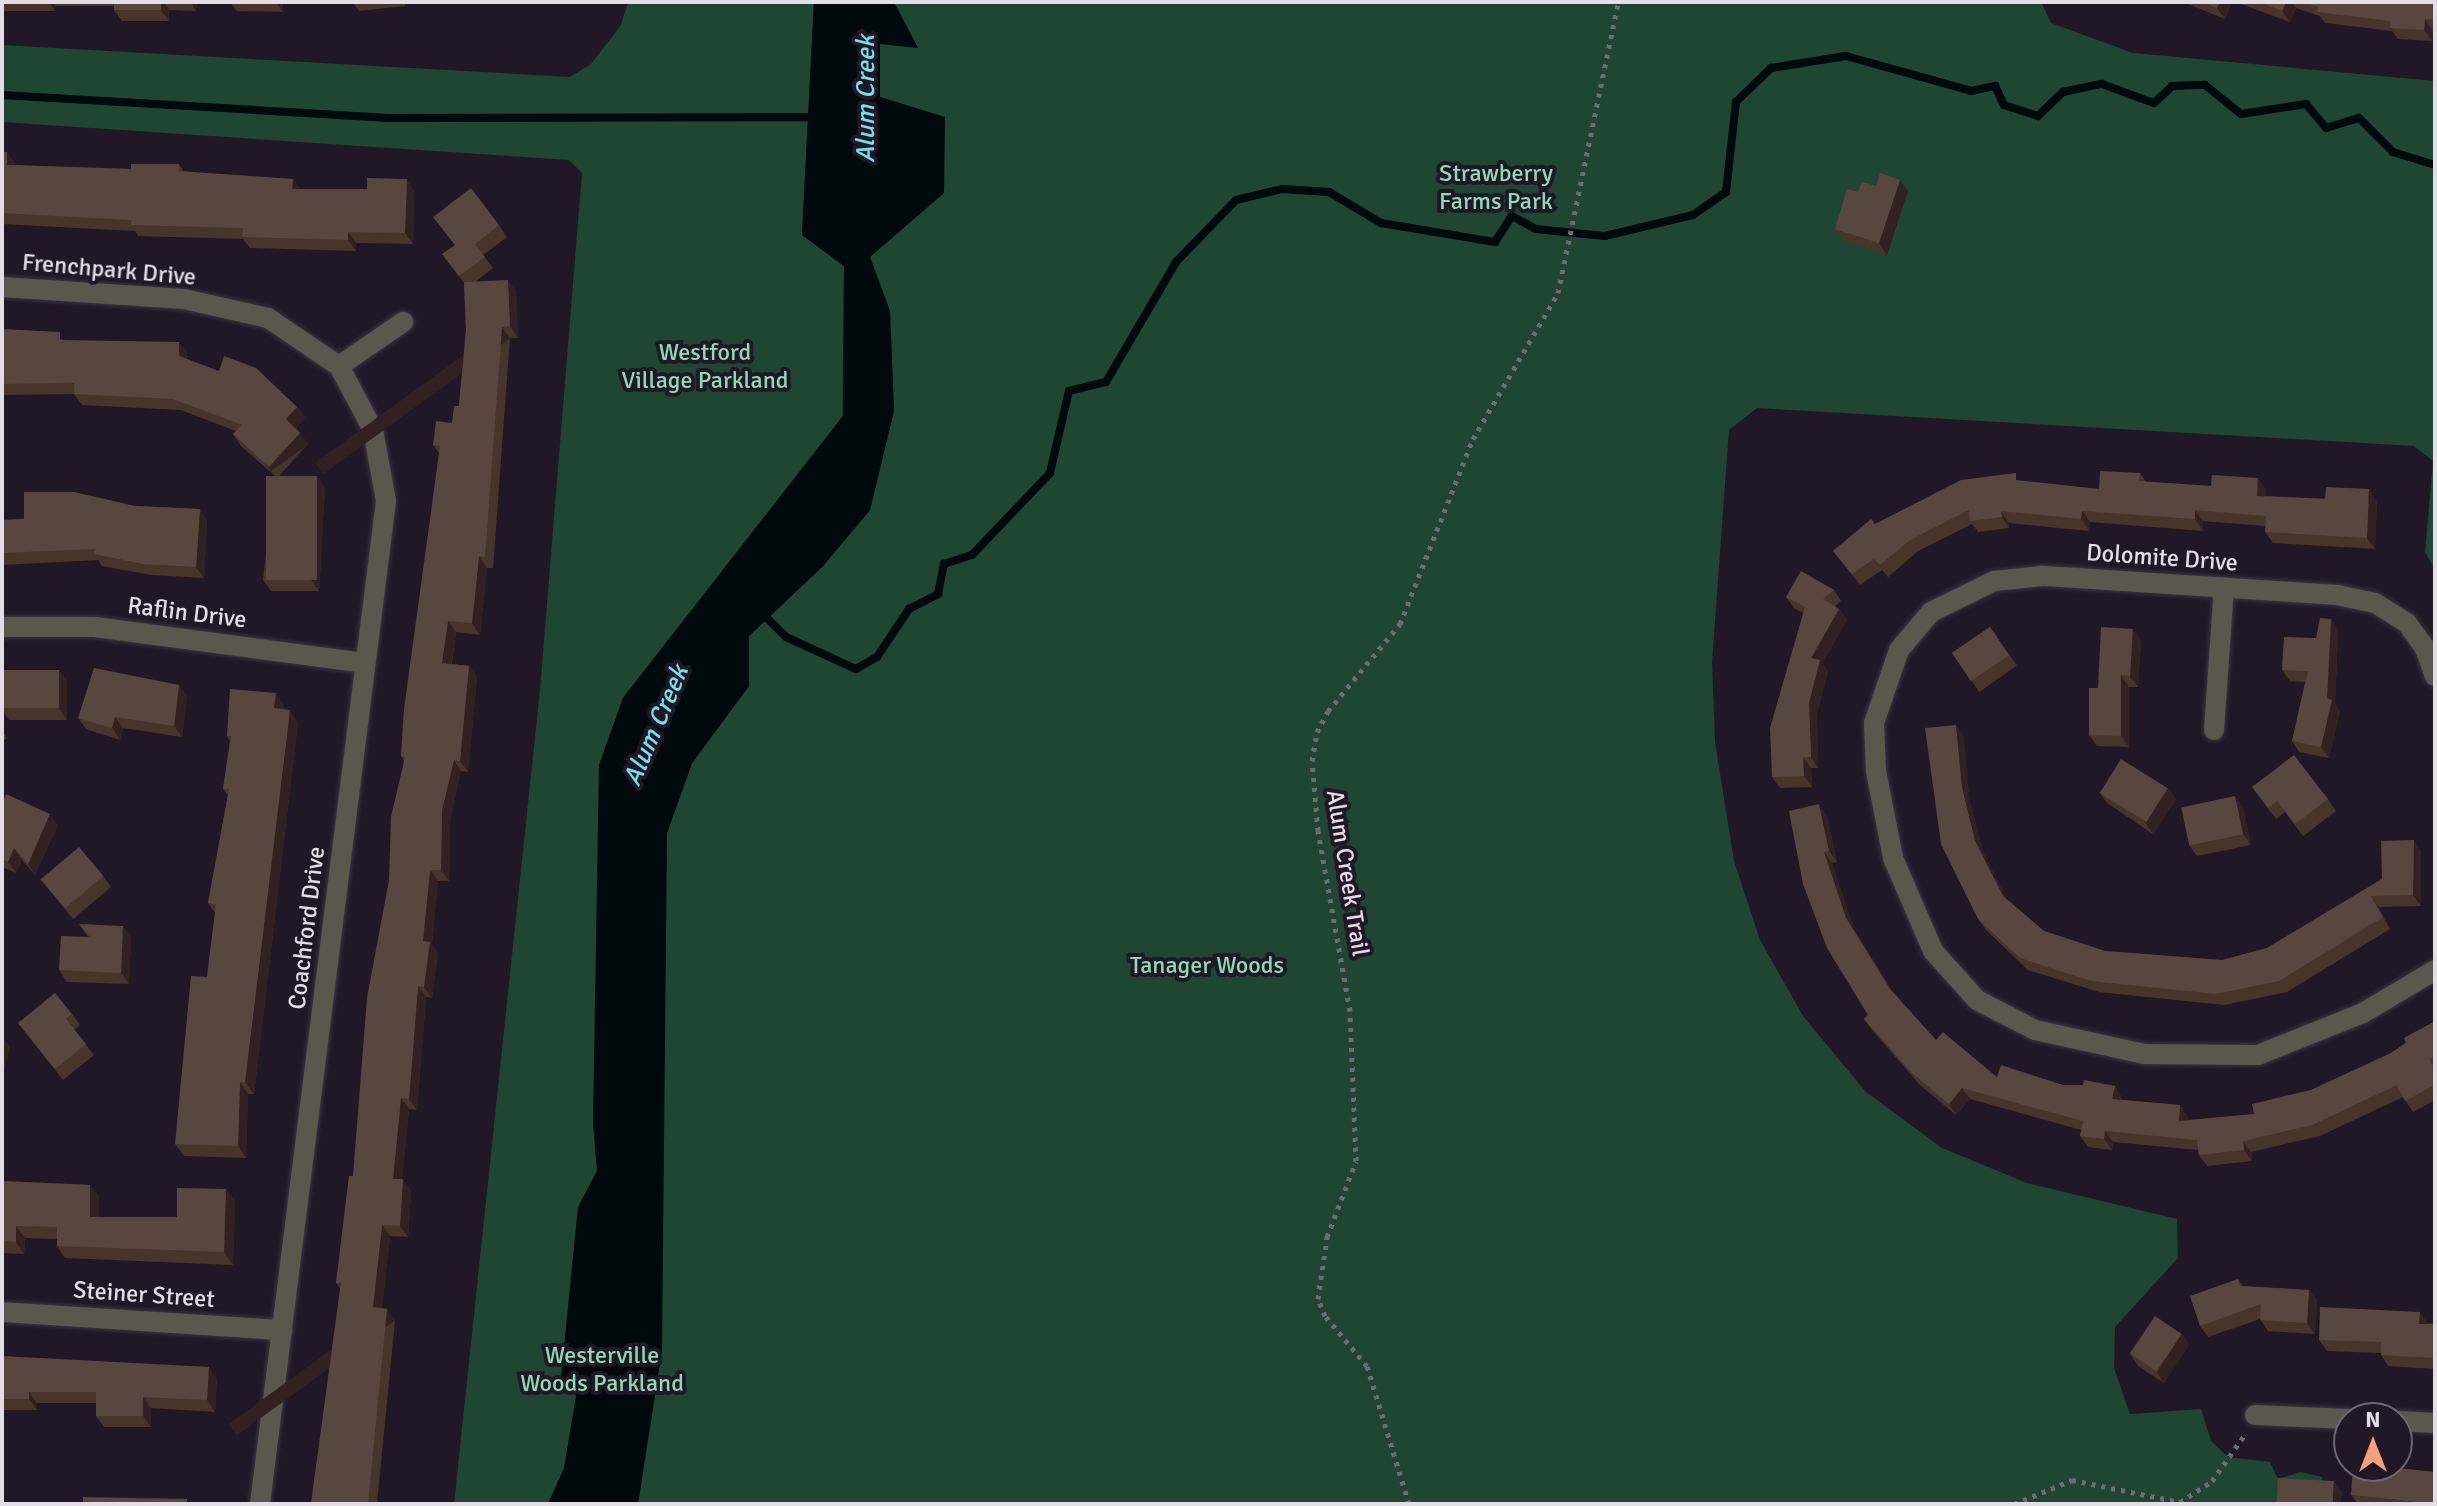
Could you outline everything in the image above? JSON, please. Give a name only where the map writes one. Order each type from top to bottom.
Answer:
[{"type":"street","name":"Frenchpark Drive","points":[[2,287],[184,299],[268,318],[339,366]]},
{"type":"street","points":[[339,366],[403,322]]},
{"type":"street","name":"Coachford Drive","points":[[260,1504],[386,501],[373,430],[339,366]]},
{"type":"street","name":"Dolomite Drive","points":[[2435,676],[2425,648],[2391,610],[2338,595],[2042,576],[1994,581],[1931,612],[1899,650],[1874,723],[1876,771],[1893,858],[1933,951],[1977,1000],[2035,1030],[2144,1054],[2258,1055],[2363,1013],[2435,970]]},
{"type":"street","points":[[2214,730],[2224,587]]},
{"type":"street","name":"Raflin Drive","points":[[2,627],[95,627],[366,663]]},
{"type":"street","name":"Steiner Street","points":[[2,1312],[282,1330]]},
{"type":"street","points":[[2255,1415],[2333,1418]]},
{"type":"street","points":[[2413,1422],[2435,1423]]},
{"type":"path","name":"Alum Creek Trail","points":[[1409,1504],[1367,1366],[1325,1316],[1318,1282],[1319,1266],[1356,1161],[1350,1011],[1318,831],[1312,761],[1317,732],[1328,711],[1400,624],[1473,439],[1558,293],[1570,248],[1618,2]]},
{"type":"path","points":[[2014,1504],[2072,1480],[2180,1502],[2197,1494],[2230,1462],[2255,1415]]},
{"type":"green space","name":"Tanager Woods","points":[[628,2],[814,2],[802,234],[844,266],[843,416],[623,698],[667,833],[692,763],[749,686],[749,636],[823,566],[870,510],[894,410],[891,337],[856,335],[867,2],[2041,2],[2051,23],[2133,53],[2435,81],[2435,570],[2425,552],[2433,461],[2414,446],[1757,408],[1729,430],[1712,662],[1715,742],[1734,861],[1760,940],[1803,1016],[1866,1092],[1942,1148],[2027,1183],[2177,1219],[2178,1258],[2115,1327],[2114,1368],[2130,1414],[2201,1409],[2211,1441],[2228,1457],[2270,1462],[2278,1479],[2300,1472],[2322,1477],[2323,1504],[454,1504],[540,690],[582,173],[569,160],[2,122],[2,45],[570,77],[591,64],[621,25]]},
{"type":"water","name":"Alum Creek","points":[[814,2],[894,2],[918,48],[880,44],[880,97],[945,117],[944,193],[870,257],[890,311],[894,411],[870,510],[823,566],[749,636],[749,686],[692,763],[667,833],[662,1351],[638,1504],[548,1504],[564,1468],[576,1396],[561,1377],[578,1207],[597,1171],[593,1123],[599,765],[623,698],[843,416],[844,266],[802,235]]},
{"type":"building","points":[[114,2],[161,2],[161,10],[114,10]]},
{"type":"building","points":[[2202,2],[2220,2],[2217,8]]},
{"type":"building","points":[[2259,2],[2286,2],[2282,11]]},
{"type":"building","points":[[2304,2],[2435,2],[2435,20],[2425,19],[2424,30],[2390,28],[2390,21],[2317,12],[2318,7]]},
{"type":"building","points":[[2,152],[7,152],[7,165],[131,169],[131,164],[179,164],[179,171],[293,179],[292,189],[367,189],[367,178],[407,179],[405,233],[348,232],[348,240],[242,237],[243,228],[131,225],[131,220],[2,213]]},
{"type":"building","points":[[1880,173],[1900,180],[1879,243],[1835,229],[1847,189],[1858,192],[1862,182],[1876,186]]},
{"type":"building","points":[[471,188],[499,225],[475,244],[485,257],[459,276],[442,254],[455,245],[433,217]]},
{"type":"building","points":[[508,280],[510,326],[502,327],[485,557],[479,556],[472,623],[448,621],[442,663],[469,666],[460,761],[454,760],[442,810],[441,870],[430,870],[423,941],[430,942],[424,987],[418,986],[409,1099],[401,1098],[393,1179],[403,1179],[400,1226],[382,1225],[373,1307],[387,1309],[368,1504],[311,1504],[341,1283],[336,1283],[349,1176],[353,1176],[367,998],[389,880],[391,817],[405,757],[401,756],[404,709],[440,446],[433,445],[436,421],[452,423],[454,406],[459,406],[466,330],[464,282]]},
{"type":"building","points":[[2,329],[60,332],[60,340],[179,342],[179,356],[219,371],[224,356],[256,368],[297,407],[286,419],[300,433],[269,467],[233,434],[242,425],[173,399],[74,394],[74,383],[2,384]]},
{"type":"building","points":[[2100,471],[2140,473],[2139,481],[2211,486],[2212,475],[2258,478],[2257,496],[2325,499],[2326,487],[2369,489],[2367,538],[2265,532],[2266,516],[2195,510],[2195,519],[2082,511],[2081,519],[2001,511],[2002,517],[1970,521],[1969,510],[1910,540],[1880,565],[1874,559],[1852,574],[1833,551],[1871,519],[1875,524],[1961,480],[2016,473],[2016,480],[2099,489]]},
{"type":"building","points":[[266,476],[317,476],[317,580],[266,580]]},
{"type":"building","points":[[24,492],[74,492],[135,506],[200,509],[196,567],[143,564],[94,554],[96,549],[2,553],[2,520],[24,519]]},
{"type":"building","points":[[1801,571],[1834,590],[1823,599],[1839,609],[1811,658],[1820,660],[1809,703],[1811,757],[1803,757],[1804,776],[1772,777],[1770,728],[1805,607],[1786,597]]},
{"type":"building","points":[[2320,618],[2331,619],[2327,698],[2332,700],[2321,747],[2292,741],[2308,671],[2282,670],[2284,637],[2316,638]]},
{"type":"building","points":[[1990,627],[2009,655],[1971,681],[1952,653]]},
{"type":"building","points":[[2101,627],[2133,629],[2130,676],[2121,675],[2121,736],[2089,735],[2089,688],[2098,688]]},
{"type":"building","points":[[94,668],[179,685],[174,726],[115,717],[112,728],[78,718]]},
{"type":"building","points":[[2,670],[59,670],[59,708],[2,708]]},
{"type":"building","points":[[230,689],[276,693],[274,708],[290,710],[245,1082],[240,1082],[238,1146],[175,1144],[191,976],[207,977],[216,904],[208,903],[229,789],[223,789],[231,736],[227,736]]},
{"type":"building","points":[[1956,725],[1962,787],[1975,841],[2003,896],[2044,931],[2105,951],[2222,960],[2267,948],[2382,879],[2381,841],[2414,840],[2413,895],[2371,896],[2383,917],[2279,981],[2216,994],[2091,981],[2020,958],[1978,919],[1941,844],[1925,728]]},
{"type":"building","points":[[2294,755],[2328,799],[2295,824],[2277,801],[2268,808],[2252,787]]},
{"type":"building","points":[[2121,759],[2168,788],[2146,822],[2100,793]]},
{"type":"building","points":[[6,794],[50,814],[28,864],[14,848],[8,862],[2,859],[2,804]]},
{"type":"building","points":[[2235,796],[2243,834],[2189,846],[2181,807]]},
{"type":"building","points":[[1819,804],[1829,851],[1824,852],[1846,918],[1889,988],[1936,1040],[1943,1032],[1997,1077],[2001,1065],[2063,1085],[2083,1085],[2084,1080],[2115,1086],[2112,1099],[2180,1105],[2179,1121],[2254,1114],[2252,1104],[2311,1090],[2391,1053],[2406,1043],[2404,1038],[2435,1021],[2435,1056],[2429,1059],[2435,1069],[2435,1085],[2405,1101],[2397,1085],[2312,1125],[2243,1141],[2244,1150],[2199,1155],[2197,1140],[2105,1131],[2104,1139],[2080,1136],[2083,1121],[1962,1088],[1949,1104],[1912,1073],[1864,1019],[1868,1015],[1827,948],[1803,884],[1789,811]]},
{"type":"building","points":[[79,847],[103,876],[65,908],[41,879]]},
{"type":"building","points":[[79,924],[123,926],[121,973],[59,970],[61,936],[90,937]]},
{"type":"building","points":[[55,993],[72,1014],[66,1019],[86,1044],[55,1069],[18,1023]]},
{"type":"building","points":[[2,1181],[90,1185],[90,1217],[177,1217],[177,1188],[226,1189],[224,1252],[57,1246],[57,1227],[16,1226],[16,1242],[2,1241]]},
{"type":"building","points":[[2238,1279],[2240,1286],[2309,1290],[2307,1323],[2260,1320],[2261,1304],[2200,1326],[2190,1296]]},
{"type":"building","points":[[2320,1307],[2420,1312],[2419,1324],[2435,1324],[2435,1358],[2381,1355],[2381,1342],[2319,1340]]},
{"type":"building","points":[[2155,1316],[2182,1334],[2156,1371],[2130,1353]]},
{"type":"building","points":[[2,1356],[209,1367],[207,1400],[143,1397],[143,1416],[96,1416],[96,1392],[29,1392],[29,1399],[2,1399]]},
{"type":"building","points":[[2413,1470],[2435,1472],[2435,1504],[2351,1495],[2352,1482],[2413,1482]]},
{"type":"building","points":[[2278,1478],[2333,1481],[2333,1504],[2277,1504]]},
{"type":"building","points":[[83,1497],[187,1499],[187,1504],[74,1504],[83,1503]]},
{"type":"waterway","points":[[760,611],[786,637],[856,669],[877,657],[909,609],[938,594],[944,564],[972,555],[1050,473],[1069,391],[1106,382],[1176,262],[1236,200],[1282,189],[1329,192],[1381,223],[1495,242],[1512,216],[1535,229],[1605,236],[1693,215],[1726,192],[1736,102],[1771,68],[1846,56],[1971,91],[1995,86],[2004,105],[2038,116],[2063,92],[2102,84],[2154,103],[2172,86],[2205,85],[2241,114],[2306,104],[2326,128],[2359,118],[2393,152],[2435,165]]},
{"type":"waterway","points":[[2,95],[388,118],[816,117]]},
{"type":"park label","name":"Strawberry Farms Park","points":[[1496,188]]},
{"type":"park label","name":"Westford Village Parkland","points":[[705,367]]},
{"type":"park label","name":"Westerville Woods Parkland","points":[[602,1370]]}]
